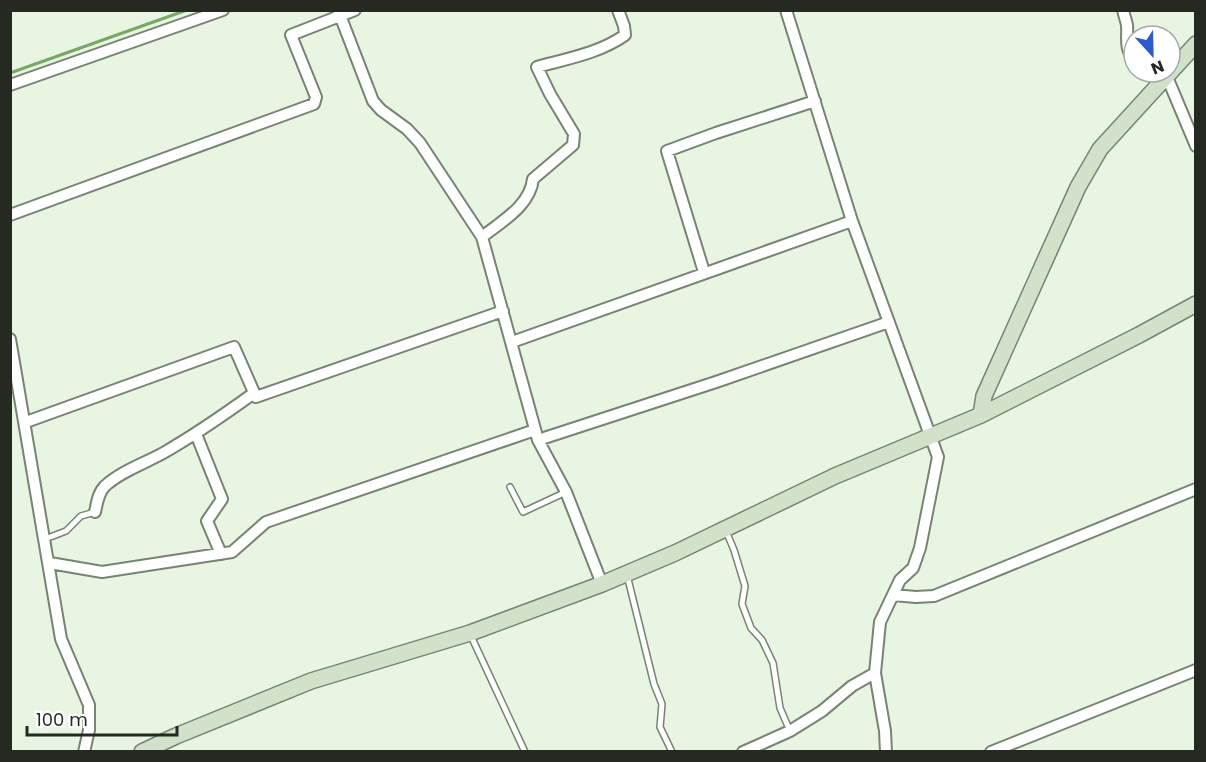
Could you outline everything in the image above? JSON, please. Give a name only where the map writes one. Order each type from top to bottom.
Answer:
[{"type":"street","points":[[10,85],[223,10]]},
{"type":"street","points":[[10,215],[314,104],[316,97],[291,35],[340,13],[355,10]]},
{"type":"street","points":[[482,237],[525,201],[532,191],[533,179],[573,145],[574,134],[537,67],[579,56],[625,35],[618,10]]},
{"type":"street","points":[[786,10],[852,221],[938,457],[920,548],[913,568],[900,580],[880,622],[875,673],[885,731],[886,752]]},
{"type":"street","points":[[340,13],[373,101],[420,143],[482,237],[537,435],[566,492],[602,584]]},
{"type":"street","points":[[1182,57],[1196,44]]},
{"type":"street","points":[[981,415],[984,396],[1077,187],[1100,150],[1155,84]]},
{"type":"street","points":[[1166,84],[1196,146]]},
{"type":"street","points":[[704,272],[667,151],[815,101]]},
{"type":"street","points":[[512,342],[852,221]]},
{"type":"street","points":[[142,752],[311,681],[470,633],[602,584],[835,476],[981,415],[1196,304]]},
{"type":"street","points":[[26,422],[234,347],[256,397],[503,311]]},
{"type":"street","points":[[50,563],[102,572],[232,552],[266,522],[537,435],[716,382],[890,322]]},
{"type":"street","points":[[10,339],[62,639],[89,705],[89,730],[84,752]]},
{"type":"street","points":[[95,512],[103,488],[116,478],[196,434],[254,393]]},
{"type":"street","points":[[196,434],[222,499],[207,520],[221,554]]},
{"type":"street","points":[[893,595],[934,596],[1196,489]]},
{"type":"street","points":[[991,752],[1196,670]]},
{"type":"street","points":[[743,752],[790,730],[822,711],[852,686],[875,673]]},
{"type":"lane","points":[[510,487],[523,512],[566,492]]},
{"type":"lane","points":[[45,539],[66,531],[81,516],[95,512]]},
{"type":"lane","points":[[725,528],[745,586],[742,604],[751,628],[762,640],[773,663],[780,708],[790,730]]},
{"type":"lane","points":[[626,573],[654,684],[662,704],[660,727],[672,752]]},
{"type":"lane","points":[[470,633],[525,752]]},
{"type":"waterway","points":[[10,73],[187,10]]}]
